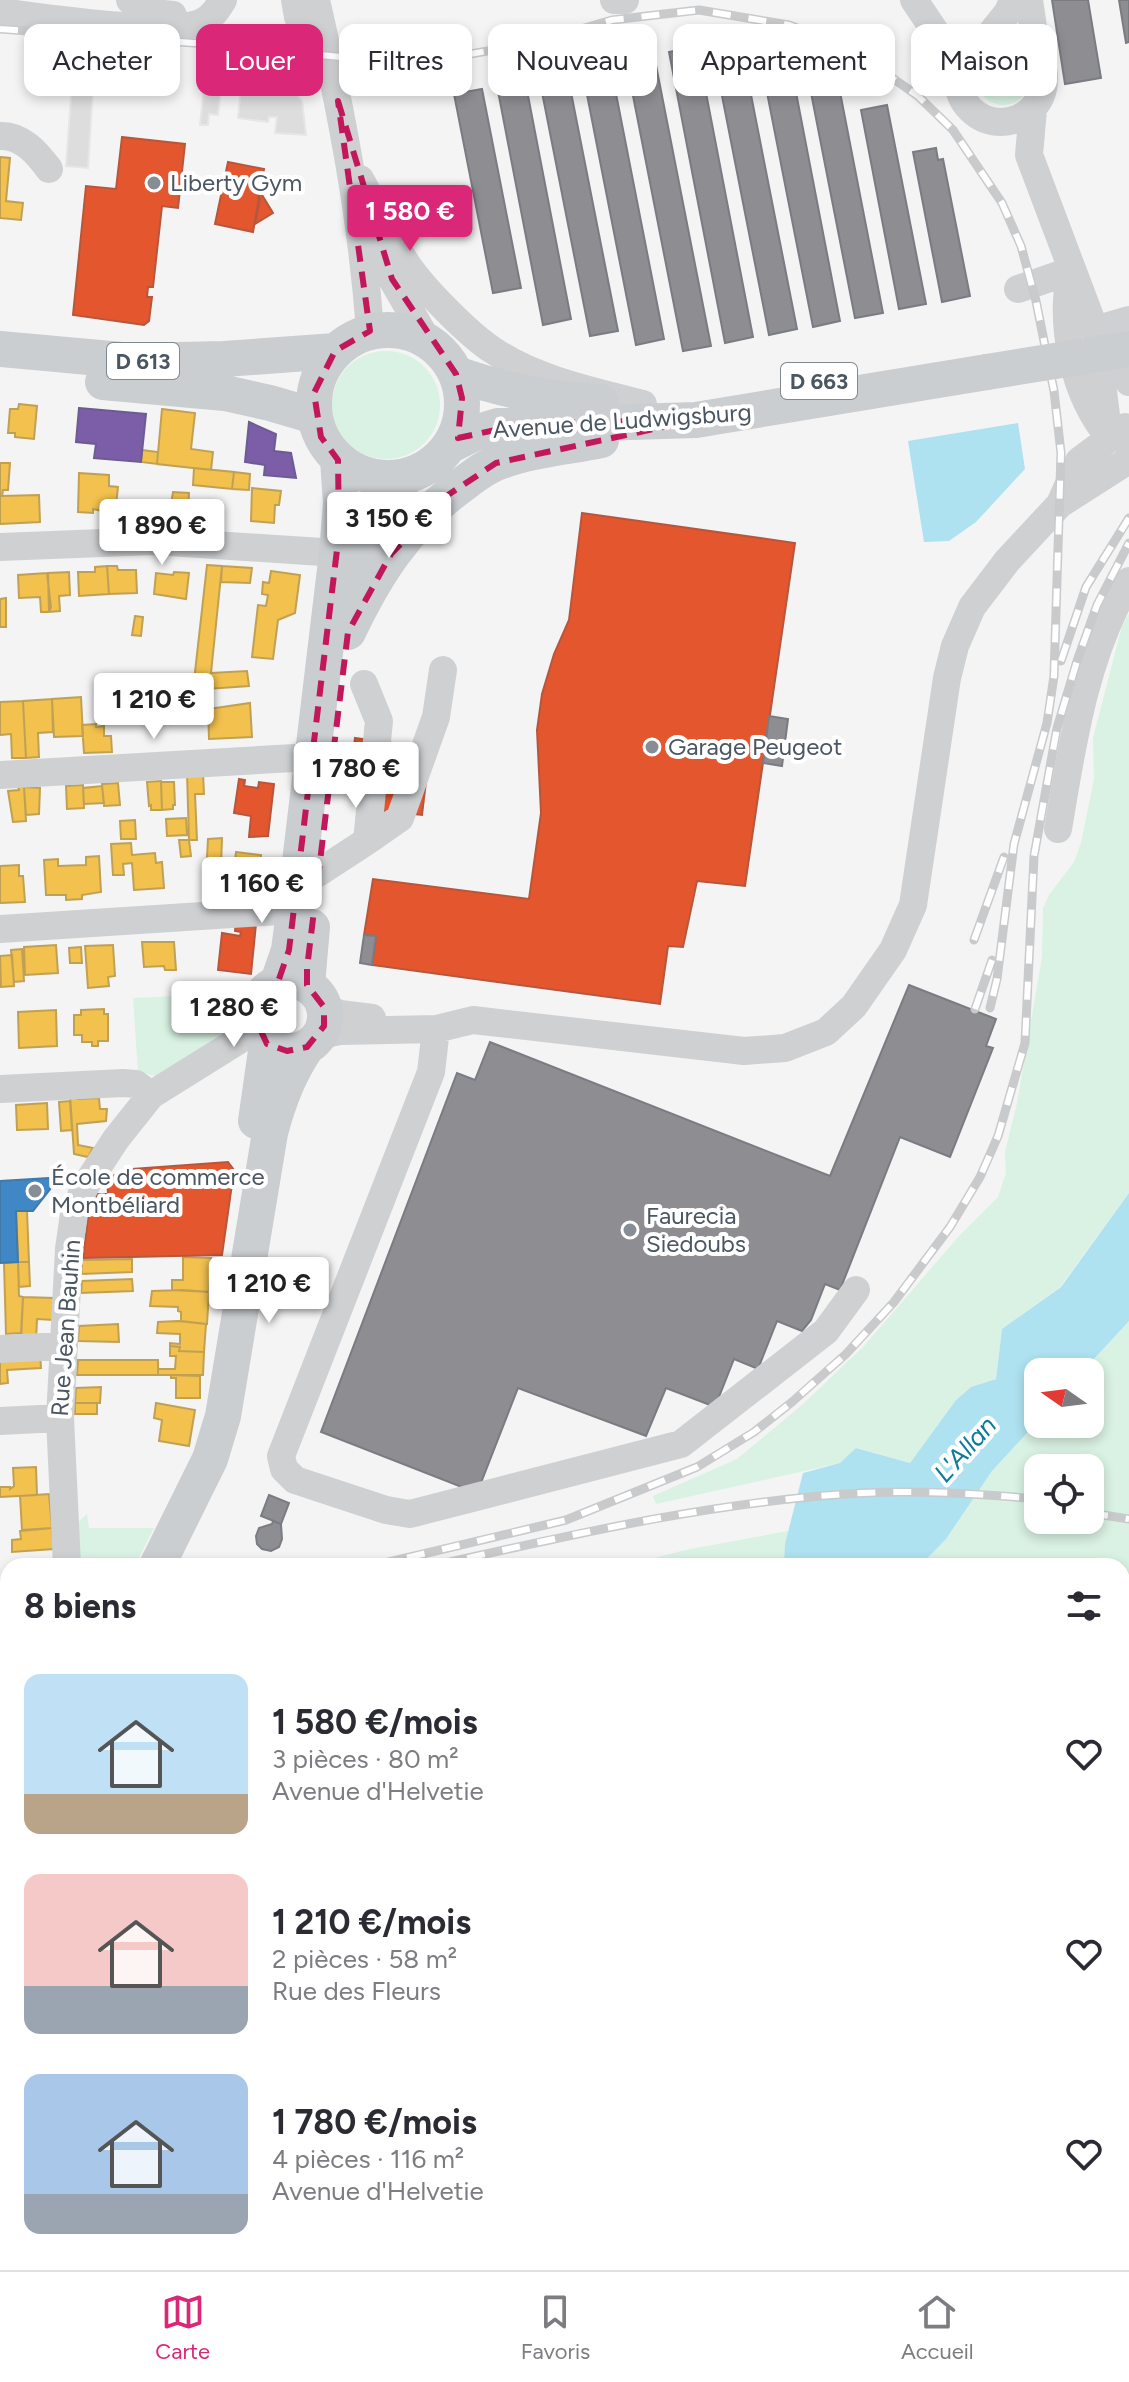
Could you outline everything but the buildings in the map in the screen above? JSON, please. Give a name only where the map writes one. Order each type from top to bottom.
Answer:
[{"type":"main road","points":[[390,329],[409,332],[427,340],[444,355],[456,374],[462,398],[460,424],[449,446],[423,470],[407,476],[382,479],[358,473],[338,460],[321,437],[314,416],[314,393],[321,370],[335,351],[351,339],[370,331],[390,329]]},
{"type":"main road","name":"Avenue de Ludwigsburg","points":[[449,446],[498,426],[696,420],[991,362],[1112,330]]},
{"type":"main road","name":"D 613","points":[[0,349],[133,361],[224,359],[335,351]]},
{"type":"main road","name":"Avenue de Ludwigsburg","points":[[456,374],[498,388],[569,401],[643,404],[991,362],[1129,349]]},
{"type":"main road","name":"D 613","points":[[0,371],[225,393],[314,416]]},
{"type":"main road","name":"D 663","points":[[348,632],[368,591],[414,525],[473,477],[496,463],[526,453],[696,420]]},
{"type":"main road","name":"D 663","points":[[307,1011],[289,950],[337,553],[341,503],[338,460]]},
{"type":"main road","name":"D 663","points":[[161,1558],[210,1459],[223,1416],[270,1133],[280,1096],[295,1064],[307,1011],[307,968],[355,565],[364,540],[387,499],[407,476]]},
{"type":"main road","points":[[149,1558],[197,1453],[212,1405],[262,1036],[255,1018],[261,996],[307,1011],[287,1051],[262,1036]]},
{"type":"street","points":[[130,0],[145,12],[186,16],[201,13],[211,0]]},
{"type":"street","points":[[0,12],[178,28],[202,22],[215,13],[223,0]]},
{"type":"street","points":[[295,0],[298,17],[329,55]]},
{"type":"street","points":[[316,0],[356,206],[370,331]]},
{"type":"street","points":[[329,55],[330,0]]},
{"type":"street","points":[[614,0],[625,0]]},
{"type":"street","points":[[914,0],[955,24]]},
{"type":"street","points":[[914,0],[930,24]]},
{"type":"street","points":[[997,24],[1008,12],[1013,0]]},
{"type":"street","points":[[1029,0],[1033,24]]},
{"type":"street","points":[[960,96],[979,117],[993,122],[1021,118],[1033,109],[1041,96]]},
{"type":"street","points":[[338,101],[392,279],[427,340]]},
{"type":"street","points":[[1033,109],[1029,155],[1070,271],[1112,330],[1129,382]]},
{"type":"street","points":[[993,122],[1029,155]]},
{"type":"street","points":[[0,136],[7,136],[35,150],[49,169]]},
{"type":"street","name":"Avenue de Ludwigsburg","points":[[360,179],[410,268],[439,301],[493,351],[531,371],[643,404]]},
{"type":"street","points":[[1018,289],[1070,271]]},
{"type":"street","points":[[1060,504],[1081,450],[1077,385],[1065,301],[1070,271]]},
{"type":"street","points":[[1112,330],[1129,320]]},
{"type":"street","points":[[1112,330],[1106,403],[1122,433]]},
{"type":"street","points":[[1077,385],[1098,424],[1122,433]]},
{"type":"street","points":[[1079,461],[1122,433]]},
{"type":"street","points":[[1084,490],[1102,458],[1122,433]]},
{"type":"street","points":[[307,1011],[340,1031],[436,1029],[473,1020],[744,1051],[785,1048],[826,1032],[854,1006],[893,950],[913,905],[947,678],[955,646],[972,607],[1007,561],[1060,504],[1129,460]]},
{"type":"street","points":[[0,547],[154,541],[337,553]]},
{"type":"street","points":[[1058,829],[1074,734],[1091,674],[1129,581]]},
{"type":"street","points":[[318,873],[400,818],[436,717],[443,670]]},
{"type":"street","points":[[364,684],[379,721],[367,841]]},
{"type":"street","points":[[0,775],[312,757]]},
{"type":"street","points":[[0,929],[294,912]]},
{"type":"street","points":[[436,1029],[431,1072],[281,1456],[284,1469],[295,1480],[386,1510],[410,1514],[681,1444],[826,1331],[856,1290]]},
{"type":"street","name":"Rue Jean Bauhin","points":[[67,1558],[60,1418],[69,1249],[74,1214],[84,1188],[116,1139],[151,1095],[262,1036]]},
{"type":"street","points":[[0,1089],[123,1083],[136,1084],[151,1095]]},
{"type":"street","points":[[0,1349],[64,1346]]},
{"type":"street","points":[[0,1421],[60,1418]]},
{"type":"highlighted area","points":[[338,101],[392,279],[456,374],[462,398],[458,438],[528,423],[696,420],[496,463],[448,495],[391,554],[348,632],[307,968],[307,985],[324,1007],[324,1026],[307,1047],[287,1051],[267,1044],[255,1018],[261,996],[278,982],[289,950],[339,533],[338,460],[321,437],[314,393],[335,351],[370,331]]},
{"type":"green space","points":[[1022,96],[1013,103],[1003,105],[985,97]]},
{"type":"green space","points":[[386,351],[407,355],[424,367],[436,384],[440,405],[436,426],[424,443],[407,455],[386,459],[365,455],[348,443],[336,426],[332,405],[336,384],[348,367],[365,355]]},
{"type":"green space","points":[[1129,614],[1129,1193],[1060,1287],[1002,1329],[996,1379],[971,1387],[956,1400],[910,1463],[857,1448],[840,1463],[656,1504],[653,1496],[737,1459],[803,1404],[864,1346],[959,1236],[998,1197],[1006,1173],[1005,1152],[1017,1103],[1042,957],[1043,908],[1074,862],[1081,843],[1094,779],[1093,738],[1122,626]]},
{"type":"green space","points":[[235,993],[243,1011],[218,1039],[161,1077],[138,1072],[133,998]]},
{"type":"green space","points":[[1129,1321],[1129,1558],[928,1558],[946,1539],[992,1471],[1024,1436],[1104,1438],[1104,1358],[1095,1358]]},
{"type":"green space","points":[[87,1514],[89,1528],[154,1528],[139,1558],[76,1558],[72,1528]]},
{"type":"green space","points":[[788,1531],[785,1558],[655,1558]]},
{"type":"water","points":[[1018,423],[1025,469],[976,522],[949,541],[924,542],[908,441]]},
{"type":"water","name":"L'Allan","points":[[1129,1193],[1129,1321],[1095,1358],[1024,1358],[1024,1436],[992,1471],[946,1539],[928,1558],[784,1558],[803,1473],[840,1463],[856,1448],[910,1463],[956,1400],[971,1387],[996,1379],[1002,1329],[1061,1287]]},
{"type":"railway","points":[[0,29],[425,62],[533,43],[612,20],[699,10],[789,25],[848,47],[918,96],[953,130],[1002,203],[1021,246],[1036,301],[1054,391],[1061,453],[1054,676],[1047,723],[1014,844],[997,979],[990,1008]]},
{"type":"railway","points":[[1061,661],[1086,587],[1129,518]]},
{"type":"railway","points":[[406,1558],[566,1520],[697,1467],[754,1432],[846,1354],[894,1302],[950,1227],[980,1177],[998,1136],[1025,1043],[1034,856],[1057,728],[1097,605],[1129,543]]},
{"type":"railway","points":[[974,940],[1004,857]]},
{"type":"railway","points":[[975,1009],[992,960]]},
{"type":"railway","points":[[468,1558],[646,1520],[807,1497],[906,1492],[1024,1498]]},
{"type":"railway","points":[[1104,1515],[1129,1519]]},
{"type":"place","name":"Liberty Gym","points":[[154,183]]},
{"type":"place","name":"Garage Peugeot","points":[[652,747]]},
{"type":"place","name":"École de commerce Montbéliard","points":[[35,1191]]},
{"type":"place","name":"Faurecia Siedoubs","points":[[630,1230]]}]
